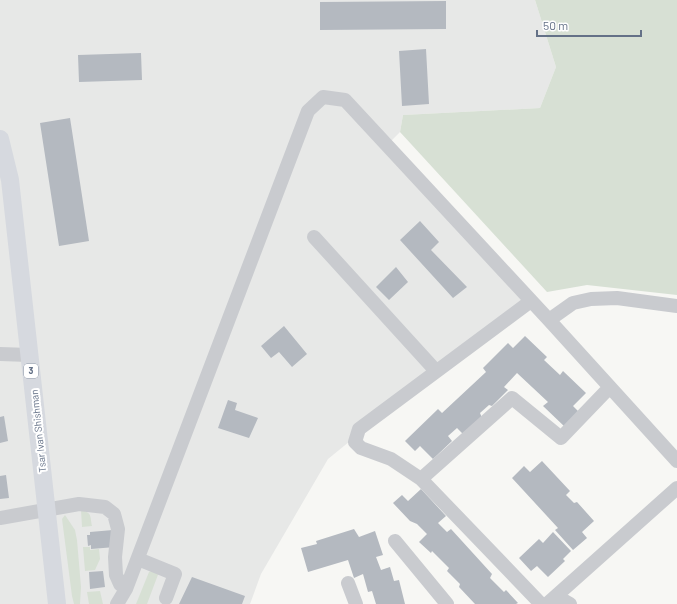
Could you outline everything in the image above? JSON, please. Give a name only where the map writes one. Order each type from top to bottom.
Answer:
[{"type":"main road","name":"Tsar Ivan Shishman","points":[[0,139],[10,180],[57,604]]},
{"type":"street","points":[[117,604],[126,589],[138,558],[308,110],[323,97],[345,100],[549,320],[677,461]]},
{"type":"street","points":[[314,237],[436,371]]},
{"type":"street","points":[[549,320],[573,303],[591,299],[618,298],[677,306]]},
{"type":"street","points":[[531,301],[358,429],[355,442],[361,448],[391,459],[421,479],[541,604]]},
{"type":"street","points":[[0,354],[29,355]]},
{"type":"street","points":[[421,479],[512,398],[561,438],[610,387]]},
{"type":"street","points":[[552,600],[677,488]]},
{"type":"street","points":[[0,518],[80,504],[105,507],[114,514],[118,529],[115,558],[116,575],[120,584],[126,589]]},
{"type":"street","points":[[394,541],[447,604]]},
{"type":"street","points":[[138,558],[174,574],[166,598]]},
{"type":"street","points":[[348,583],[356,604]]},
{"type":"street","points":[[124,604],[126,589]]},
{"type":"street","points":[[552,600],[570,604]]},
{"type":"shaded area","points":[[0,0],[535,0],[556,67],[540,108],[403,115],[400,132],[387,145],[531,301],[436,371],[328,459],[261,574],[250,604],[0,604]]},
{"type":"shaded area","points":[[535,0],[677,0],[677,295],[587,285],[547,292],[400,132],[403,115],[540,108],[556,67]]},
{"type":"shaded area","points":[[81,510],[89,513],[92,526],[82,527]]},
{"type":"shaded area","points":[[65,515],[75,530],[77,540],[81,587],[80,604],[74,604],[72,596],[62,519]]},
{"type":"shaded area","points":[[83,547],[90,547],[90,550],[99,549],[100,559],[95,570],[85,571]]},
{"type":"shaded area","points":[[154,570],[159,572],[147,604],[136,604],[149,572]]},
{"type":"shaded area","points":[[100,591],[103,604],[89,604],[87,592]]},
{"type":"building","points":[[446,1],[446,29],[320,30],[320,2]]},
{"type":"building","points":[[426,49],[429,104],[402,106],[399,51]]},
{"type":"building","points":[[141,53],[142,80],[79,82],[78,55]]},
{"type":"building","points":[[70,118],[89,241],[59,246],[40,123]]},
{"type":"building","points":[[420,221],[439,242],[431,250],[467,287],[453,298],[400,240]]},
{"type":"building","points":[[396,267],[408,282],[389,300],[376,287]]},
{"type":"building","points":[[284,326],[307,354],[292,367],[279,352],[271,358],[261,346]]},
{"type":"building","points":[[525,336],[547,357],[544,360],[560,375],[563,371],[586,393],[573,406],[579,412],[565,427],[543,406],[548,402],[517,373],[504,387],[508,390],[492,406],[489,405],[480,413],[482,418],[464,435],[457,428],[448,436],[452,441],[433,459],[420,446],[415,451],[405,441],[438,409],[442,413],[486,372],[483,368],[508,343],[513,348]]},
{"type":"building","points":[[228,400],[237,403],[235,410],[258,418],[249,438],[218,428]]},
{"type":"building","points":[[4,416],[8,441],[0,443],[0,417]]},
{"type":"building","points":[[542,461],[570,491],[566,495],[574,503],[577,502],[594,521],[582,532],[587,538],[573,550],[555,530],[558,528],[512,478],[524,466],[530,472]]},
{"type":"building","points":[[6,475],[9,498],[0,499],[0,476]]},
{"type":"building","points":[[421,489],[446,516],[438,523],[447,532],[451,529],[492,574],[490,578],[504,592],[506,590],[518,603],[475,604],[459,587],[460,584],[447,571],[449,568],[432,551],[431,553],[419,542],[427,534],[417,524],[410,521],[393,503],[402,495],[408,501]]},
{"type":"building","points":[[354,529],[359,537],[375,531],[383,555],[376,557],[381,570],[390,567],[394,581],[399,580],[405,604],[376,604],[372,591],[368,592],[363,574],[354,578],[348,560],[308,572],[301,548],[317,544],[316,541]]},
{"type":"building","points":[[113,530],[115,547],[91,549],[91,545],[88,546],[87,535],[90,535],[90,532]]},
{"type":"building","points":[[553,532],[571,551],[563,559],[565,561],[548,577],[537,566],[531,571],[519,558],[539,539],[543,543]]},
{"type":"building","points":[[103,571],[105,587],[90,589],[89,572]]},
{"type":"building","points":[[192,577],[245,596],[242,604],[179,604]]}]
